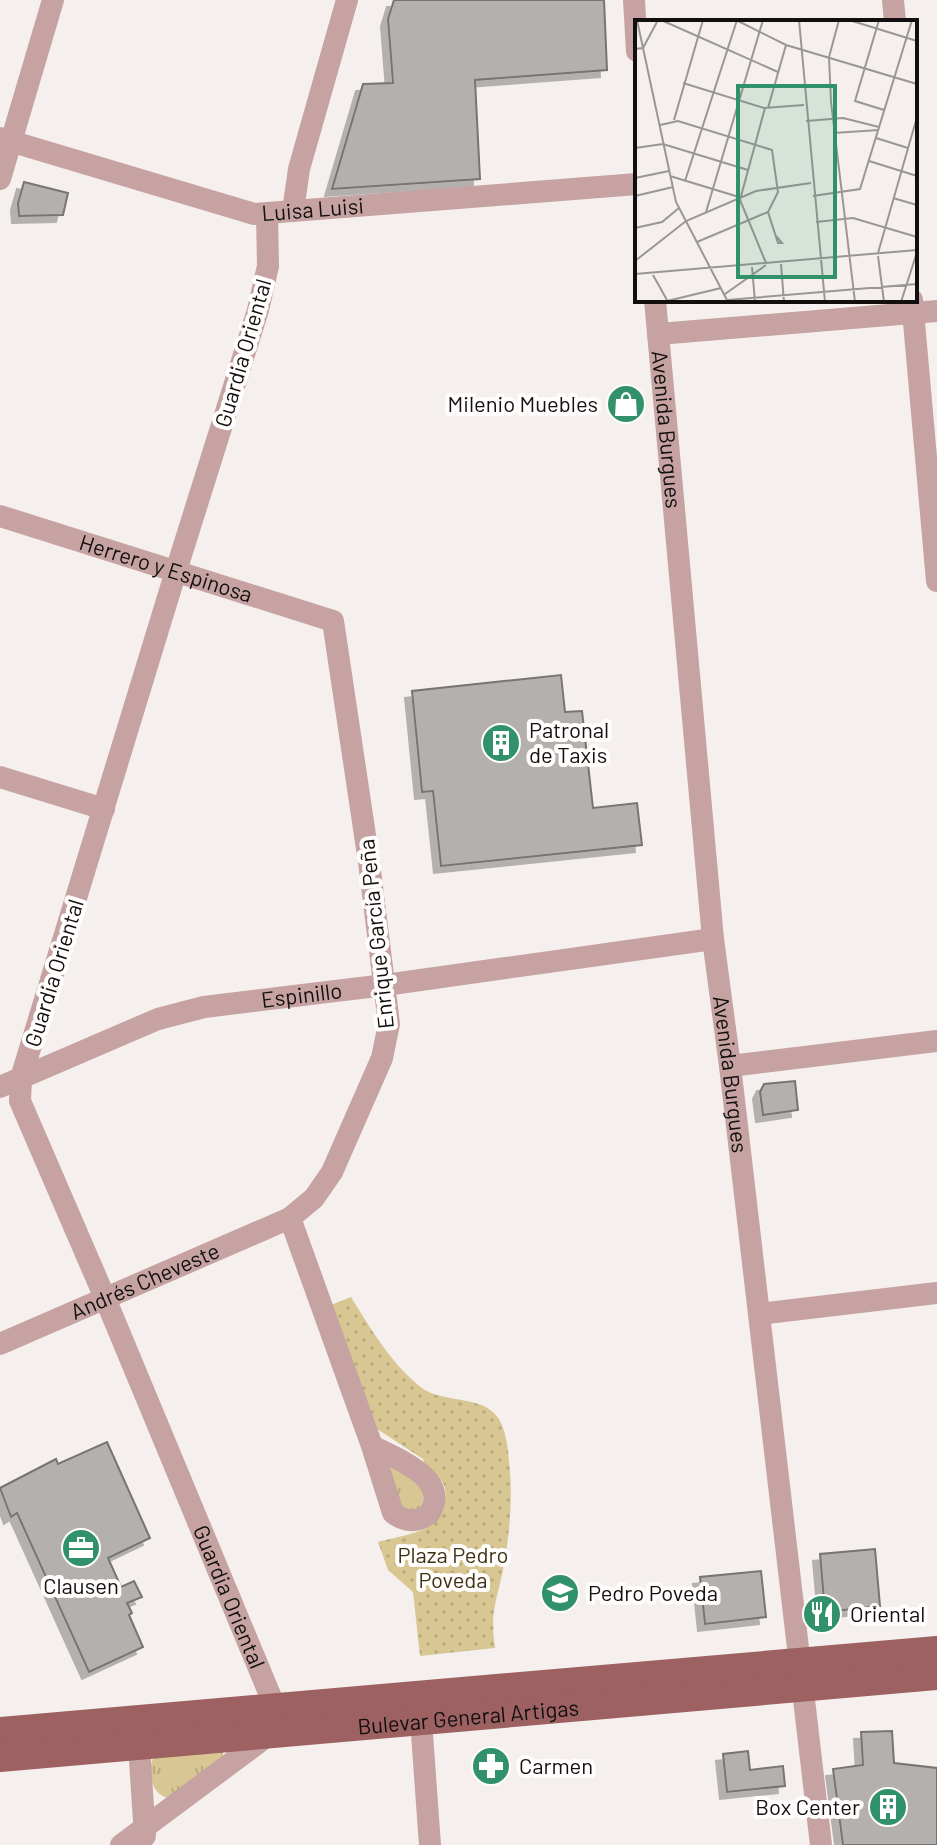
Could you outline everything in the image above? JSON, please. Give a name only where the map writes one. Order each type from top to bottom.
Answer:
[{"type":"main road","name":"Bulevar General Artigas","points":[[0,1731],[272,1720],[421,1720],[803,1675],[937,1650]]},
{"type":"main road","name":"Bulevar General Artigas","points":[[0,1758],[139,1746],[272,1720],[803,1675],[937,1676]]},
{"type":"street","points":[[0,179],[6,139],[53,0]]},
{"type":"street","points":[[293,211],[299,169],[347,0]]},
{"type":"street","points":[[634,0],[635,20]]},
{"type":"street","points":[[893,0],[895,20]]},
{"type":"street","name":"Luisa Luisi","points":[[6,139],[243,212],[267,214],[635,184]]},
{"type":"street","name":"Guardia Oriental","points":[[267,214],[268,266],[258,310],[104,809],[11,1075],[105,1298],[272,1720]]},
{"type":"street","name":"Avenida Burgues","points":[[655,302],[713,939],[821,1845]]},
{"type":"street","points":[[658,334],[912,306],[937,311]]},
{"type":"street","points":[[912,306],[931,455],[937,581]]},
{"type":"street","name":"Herrero y Espinosa","points":[[0,516],[333,621]]},
{"type":"street","name":"Enrique García Peña","points":[[290,1218],[314,1198],[332,1172],[382,1058],[389,1024],[369,862],[333,621]]},
{"type":"street","points":[[0,777],[104,809]]},
{"type":"street","name":"Espinillo","points":[[0,1087],[11,1075],[178,1013],[204,1007],[713,939]]},
{"type":"street","points":[[730,1066],[937,1041]]},
{"type":"street","points":[[290,1218],[372,1446]]},
{"type":"street","name":"Andrés Cheveste","points":[[0,1344],[290,1218]]},
{"type":"street","points":[[759,1314],[937,1293]]},
{"type":"street","points":[[121,1845],[145,1836],[272,1720]]},
{"type":"street","points":[[421,1720],[430,1845]]},
{"type":"street","points":[[139,1746],[145,1836]]},
{"type":"green space","name":"Plaza Pedro Poveda","points":[[351,1297],[391,1357],[411,1379],[431,1393],[483,1406],[499,1419],[508,1450],[511,1502],[505,1556],[493,1617],[495,1648],[420,1656],[413,1592],[388,1570],[378,1542],[419,1531],[436,1520],[442,1512],[445,1490],[443,1483],[423,1459],[377,1429],[331,1305]]},
{"type":"green space","points":[[396,1465],[425,1493],[421,1507],[413,1511],[401,1508],[390,1467]]},
{"type":"green space","points":[[223,1751],[223,1756],[169,1798],[158,1793],[152,1783],[153,1758]]},
{"type":"building","points":[[394,0],[604,0],[607,70],[475,80],[480,179],[332,189],[363,84],[393,83],[388,19]]},
{"type":"building","points":[[24,182],[68,193],[63,215],[19,216],[18,203]]},
{"type":"building","points":[[561,675],[565,712],[582,711],[593,808],[637,803],[642,845],[441,866],[433,791],[422,792],[412,691]]},
{"type":"building","points":[[795,1081],[798,1110],[763,1115],[760,1092],[764,1084]]},
{"type":"building","name":"Clausen","points":[[107,1442],[150,1538],[108,1558],[121,1587],[134,1581],[142,1597],[127,1603],[143,1647],[89,1672],[17,1513],[11,1517],[0,1488],[56,1459],[58,1464]]},
{"type":"building","points":[[875,1549],[880,1606],[825,1612],[820,1554]]},
{"type":"building","points":[[761,1571],[766,1617],[705,1624],[700,1577]]},
{"type":"building","name":"Box Center","points":[[892,1731],[894,1763],[937,1768],[937,1845],[843,1845],[833,1769],[863,1765],[861,1732]]},
{"type":"building","points":[[748,1751],[750,1770],[783,1766],[785,1786],[727,1792],[723,1754]]},
{"type":"place","name":"Milenio Muebles","points":[[626,404]]},
{"type":"place","name":"Patronal de Taxis","points":[[501,743]]},
{"type":"place","name":"Clausen","points":[[81,1548]]},
{"type":"place","name":"Pedro Poveda","points":[[560,1593]]},
{"type":"place","name":"Oriental","points":[[822,1614]]},
{"type":"place","name":"Carmen","points":[[491,1766]]},
{"type":"place","name":"Box Center","points":[[888,1807]]}]
